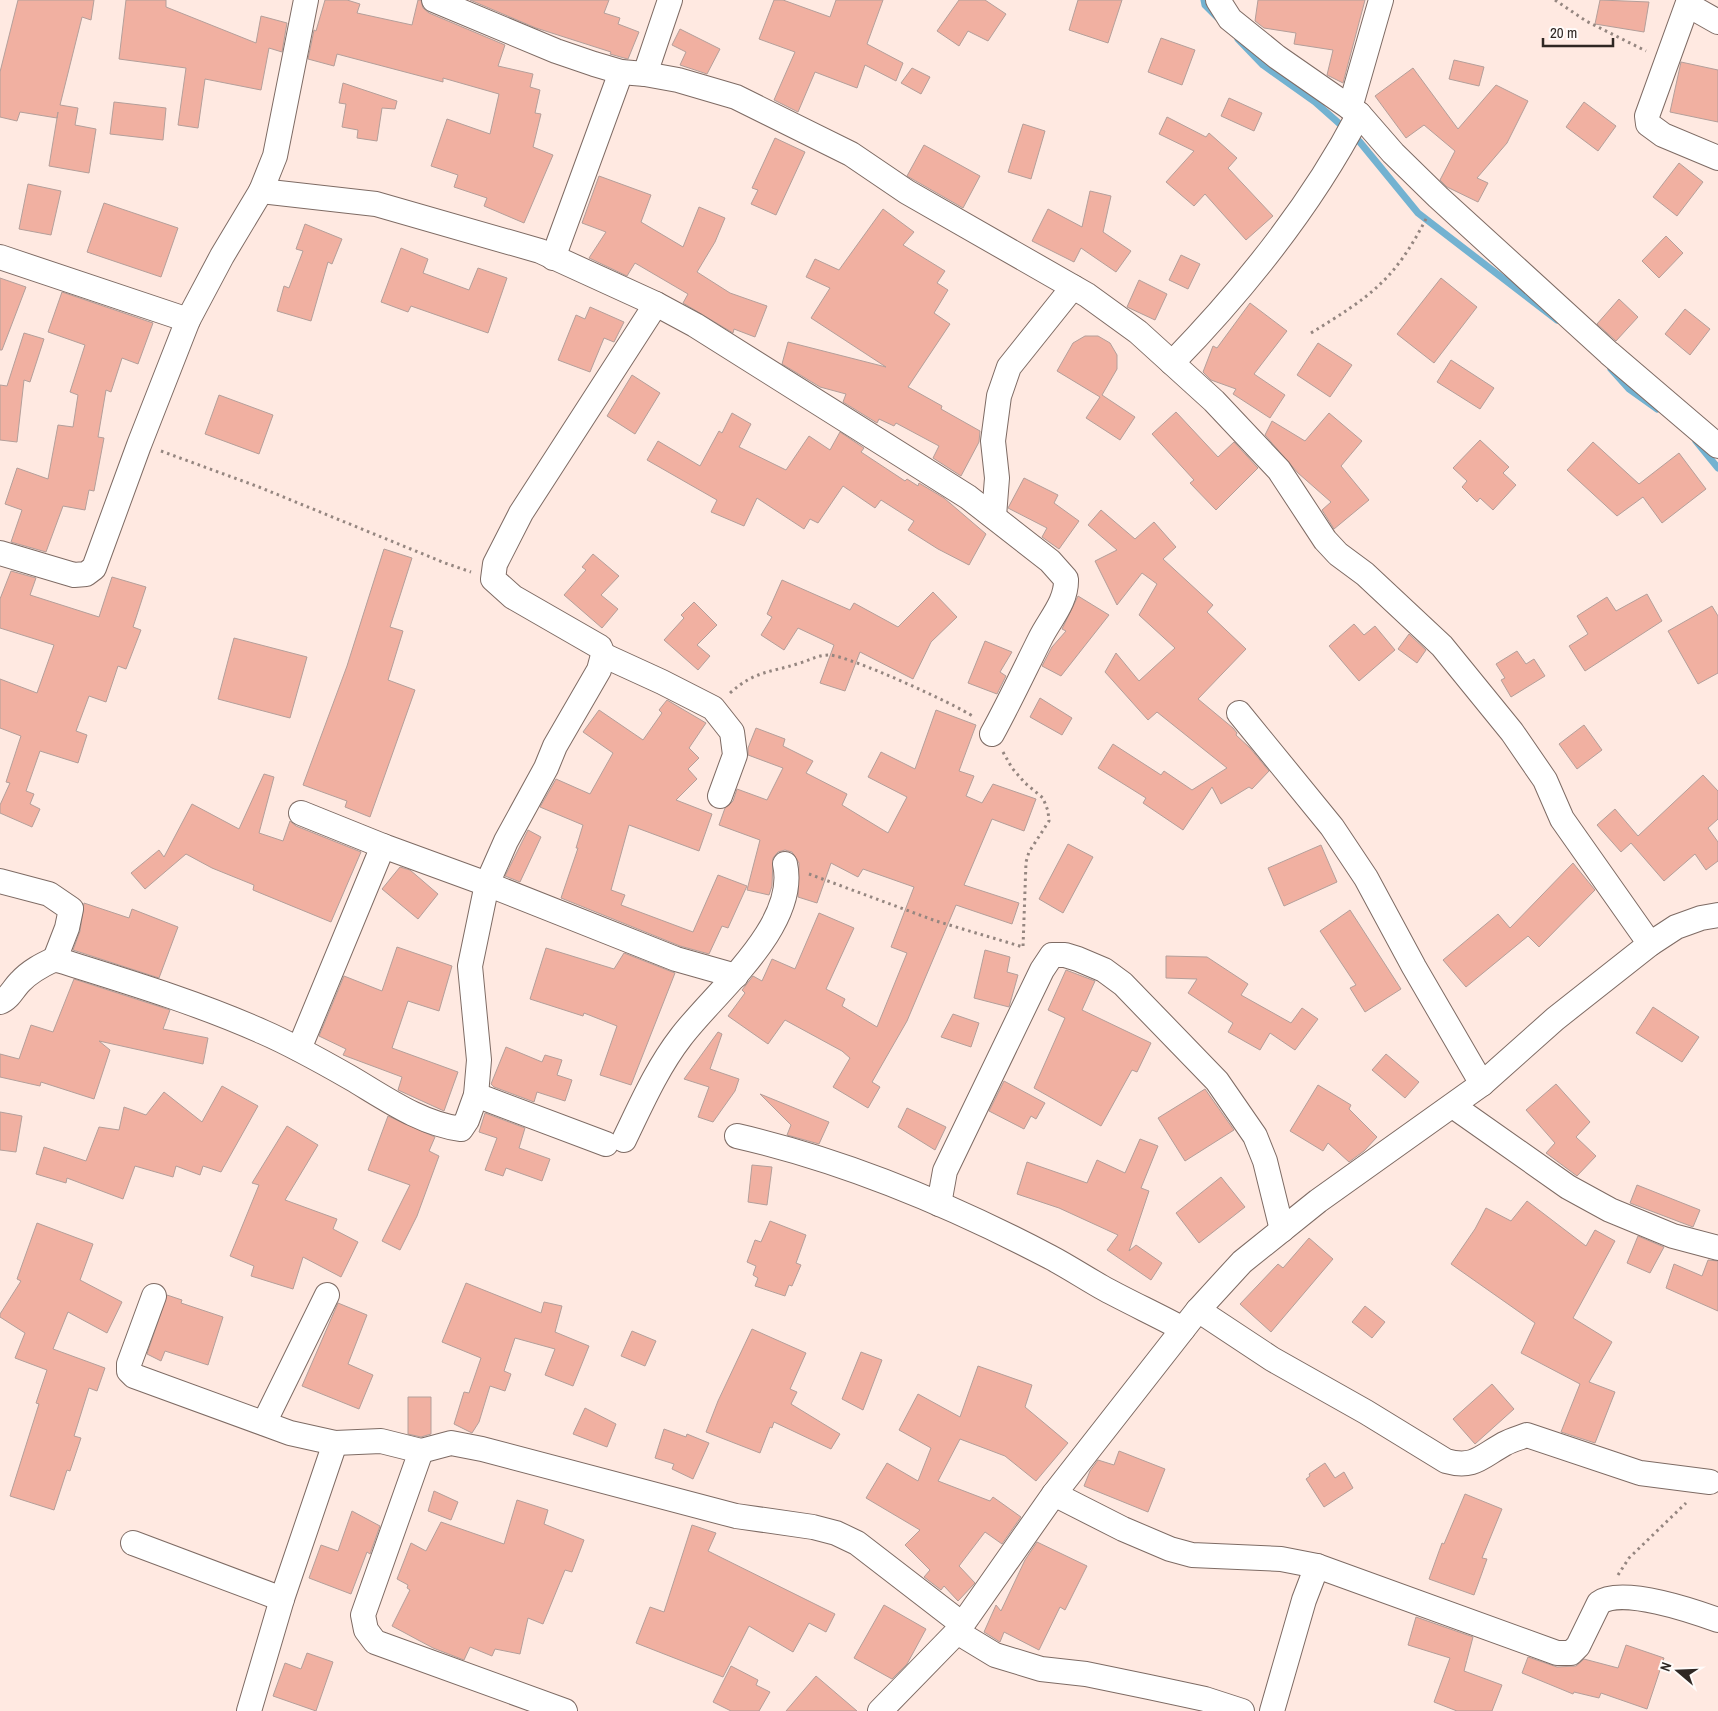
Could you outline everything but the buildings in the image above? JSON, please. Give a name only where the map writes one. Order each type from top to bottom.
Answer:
[{"type":"street","points":[[0,553],[74,575],[86,574],[94,568],[139,445],[188,320],[222,256],[261,192],[276,156],[306,0]]},
{"type":"street","points":[[434,0],[556,52],[621,72],[678,80],[736,97],[843,150],[908,192],[1073,287],[1138,332],[1214,401],[1279,470],[1325,540],[1338,554],[1365,574],[1442,646],[1512,732],[1545,780],[1562,819],[1650,944]]},
{"type":"street","points":[[645,74],[670,0]]},
{"type":"street","points":[[1218,0],[1230,20],[1277,57],[1355,111],[1393,153],[1438,197],[1609,353],[1716,439]]},
{"type":"street","points":[[1172,363],[1209,326],[1267,255],[1320,180],[1355,111],[1381,0]]},
{"type":"street","points":[[1718,22],[1688,2],[1668,63],[1647,116],[1648,124],[1664,135],[1718,158]]},
{"type":"street","points":[[553,258],[621,72]]},
{"type":"street","points":[[261,192],[376,204],[513,243],[553,258],[656,304],[724,342],[758,366],[968,497],[994,516],[1050,560],[1062,572],[1066,586],[1059,607],[1041,636],[992,734]]},
{"type":"street","points":[[0,257],[188,320]]},
{"type":"street","points":[[994,516],[997,478],[994,442],[1003,386],[1009,367],[1073,287]]},
{"type":"street","points":[[0,1002],[5,1000],[20,982],[36,968],[55,959],[169,994],[263,1032],[299,1050],[383,1098],[444,1127],[461,1129],[467,1120],[476,1095],[479,1060],[470,966],[487,884],[506,841],[546,768],[555,746],[599,670],[603,655],[600,647],[512,597],[493,579],[495,564],[521,513],[656,304]]},
{"type":"street","points":[[603,655],[662,682],[712,708],[732,732],[735,755],[720,796]]},
{"type":"street","points":[[1239,712],[1332,827],[1366,878],[1414,967],[1482,1084]]},
{"type":"street","points":[[301,813],[676,959],[736,976]]},
{"type":"street","points":[[299,1050],[383,846]]},
{"type":"street","points":[[476,1095],[615,1142],[676,1043],[736,976],[763,940],[781,905],[787,881],[785,864]]},
{"type":"street","points":[[0,881],[49,894],[71,909],[67,928],[55,959]]},
{"type":"street","points":[[880,1711],[959,1628],[1054,1494],[1198,1310],[1242,1262],[1318,1201],[1482,1084],[1555,1019],[1650,944],[1676,927],[1700,918],[1718,915]]},
{"type":"street","points":[[939,1204],[945,1171],[1004,1046],[1042,970],[1052,955],[1072,957],[1111,974],[1217,1081],[1255,1136],[1265,1161],[1282,1230]]},
{"type":"street","points":[[1453,1106],[1568,1187],[1610,1210],[1673,1236],[1718,1248]]},
{"type":"street","points":[[737,1136],[775,1144],[870,1176],[939,1204],[1051,1257],[1106,1290],[1183,1329]]},
{"type":"street","points":[[264,1423],[327,1295]]},
{"type":"street","points":[[154,1296],[129,1364],[129,1371],[134,1376],[290,1433],[335,1443],[381,1441],[421,1451],[451,1443],[482,1449],[736,1516],[813,1527],[836,1533],[857,1543],[959,1628],[995,1655],[1041,1669],[1086,1674],[1205,1698],[1242,1711]]},
{"type":"street","points":[[1198,1310],[1272,1359],[1366,1412],[1446,1461],[1457,1464],[1482,1459],[1504,1444],[1527,1435],[1640,1473],[1710,1482]]},
{"type":"street","points":[[249,1711],[282,1599],[335,1443]]},
{"type":"street","points":[[421,1451],[363,1616],[366,1630],[375,1642],[565,1711]]},
{"type":"street","points":[[1054,1494],[1123,1529],[1170,1549],[1192,1555],[1281,1559],[1317,1566],[1557,1653],[1571,1653],[1578,1646],[1596,1608],[1604,1599],[1612,1597],[1656,1601],[1691,1610],[1718,1620]]},
{"type":"street","points":[[133,1543],[282,1599]]},
{"type":"street","points":[[1272,1711],[1304,1600],[1317,1566]]},
{"type":"path","points":[[1554,0],[1586,21],[1668,63]]},
{"type":"path","points":[[1311,333],[1356,306],[1387,279],[1413,244],[1438,197]]},
{"type":"path","points":[[139,445],[250,484],[445,564],[493,579]]},
{"type":"path","points":[[712,708],[742,683],[767,670],[798,664],[819,656],[832,655],[941,700],[970,714],[988,727],[1012,768],[1025,783],[1043,798],[1048,811],[1048,821],[1029,852],[1026,862],[1023,947]]},
{"type":"path","points":[[785,864],[936,921],[1052,955]]},
{"type":"path","points":[[1604,1599],[1629,1558],[1710,1482]]},
{"type":"waterway","points":[[1204,0],[1205,5],[1217,17]]},
{"type":"waterway","points":[[1238,39],[1263,65],[1315,102],[1359,141],[1418,213],[1557,320]]},
{"type":"waterway","points":[[1611,369],[1629,389],[1657,409]]},
{"type":"waterway","points":[[1696,441],[1718,468]]}]
